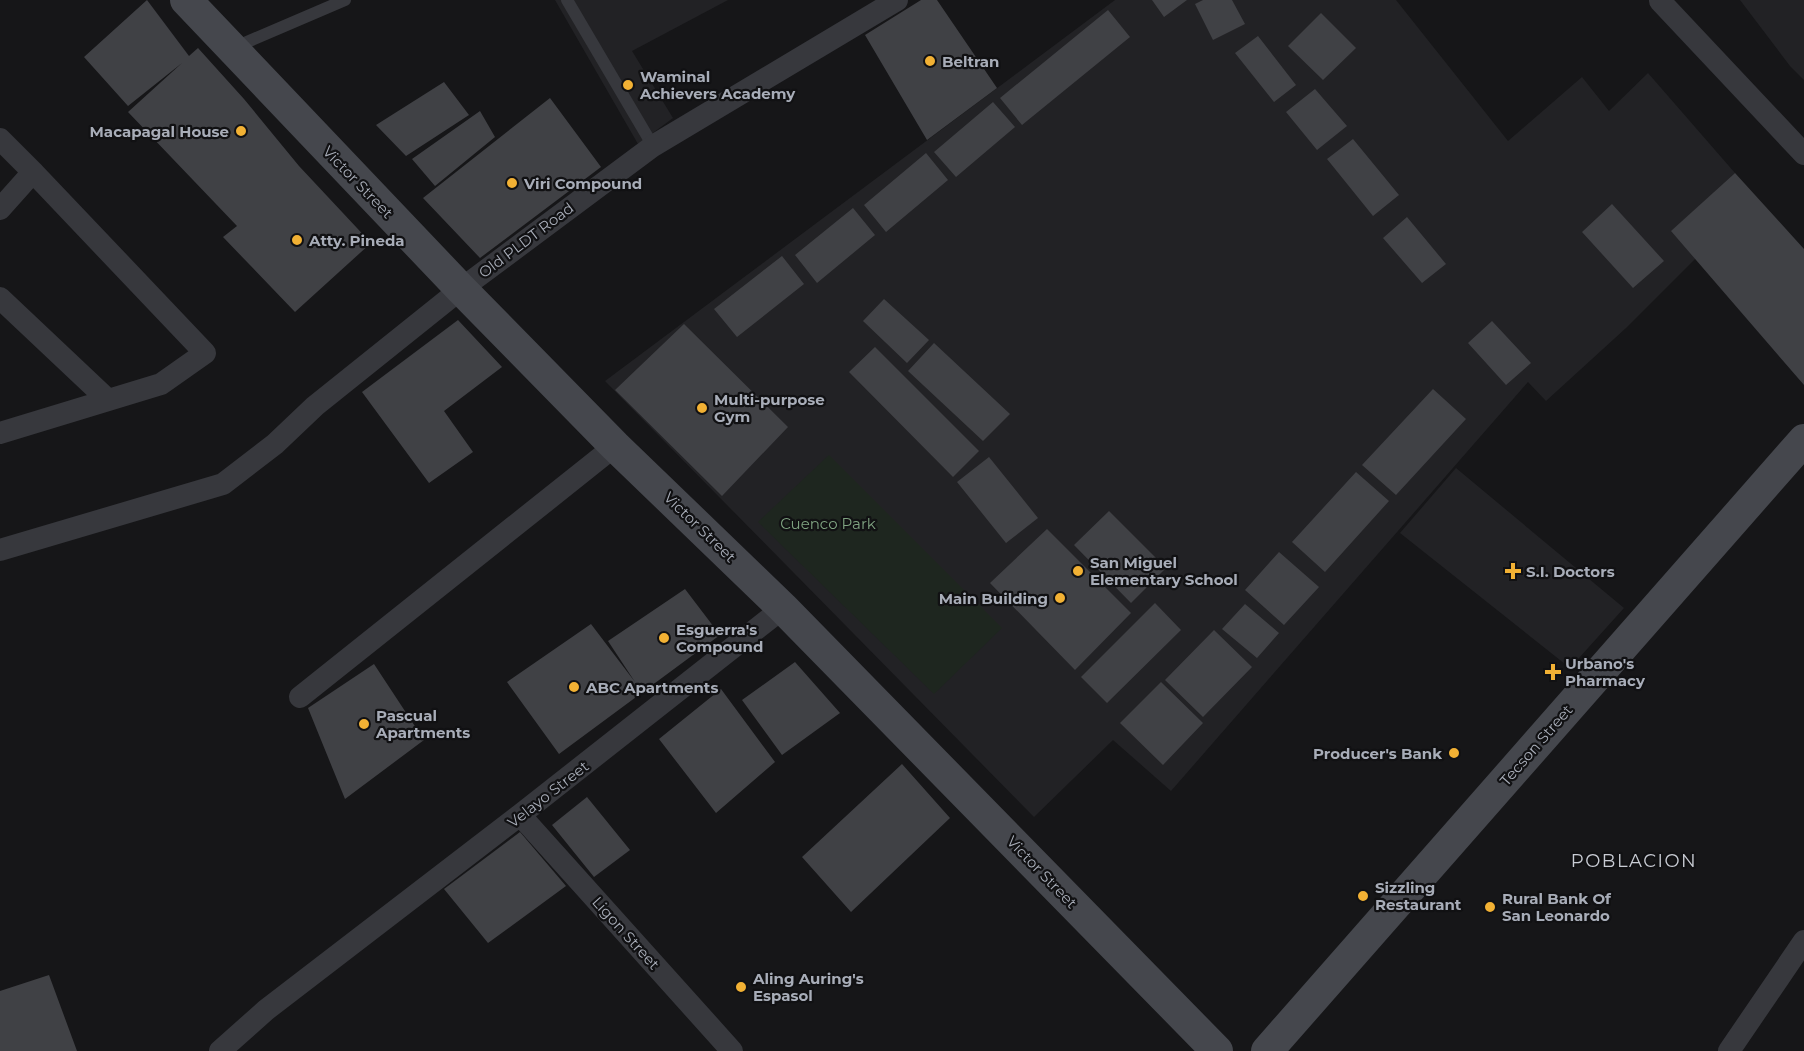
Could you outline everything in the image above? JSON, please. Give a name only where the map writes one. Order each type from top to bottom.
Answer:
[{"type":"street","name":"Victor Street","points":[[186,0],[460,289],[615,446],[783,608],[1217,1051]]},
{"type":"street","name":"Old PLDT Road","points":[[0,550],[223,484],[275,444],[315,406],[460,289],[653,146],[897,0]]},
{"type":"street","points":[[1660,1],[1804,154]]},
{"type":"street","points":[[0,139],[205,353],[160,384],[0,434]]},
{"type":"street","points":[[0,209],[33,172]]},
{"type":"street","points":[[0,298],[106,399]]},
{"type":"street","name":"Tecson Street","points":[[1267,1051],[1804,440]]},
{"type":"street","points":[[300,697],[615,446]]},
{"type":"street","name":"Velayo Street","points":[[220,1051],[266,1010],[520,815],[783,608]]},
{"type":"street","name":"Ligon Street","points":[[520,815],[732,1051]]},
{"type":"street","points":[[1729,1051],[1804,942]]},
{"type":"lane","points":[[232,48],[345,0]]},
{"type":"lane","points":[[567,0],[653,146]]},
{"type":"shaded area","name":"Waminal Achievers Academy","points":[[555,0],[728,0],[632,51],[673,118],[638,144]]},
{"type":"shaded area","name":"San Miguel Elementary School","points":[[1115,0],[1396,0],[1508,141],[1582,77],[1609,111],[1648,73],[1735,173],[1672,231],[1696,258],[1626,328],[1546,401],[1528,382],[1171,791],[1113,740],[1034,817],[605,381]]},
{"type":"shaded area","points":[[1740,0],[1804,0],[1804,80],[1790,66]]},
{"type":"shaded area","name":"S.I. Doctors","points":[[1456,468],[1624,608],[1570,668],[1400,533]]},
{"type":"green space","name":"Cuenco Park","points":[[829,455],[1002,628],[934,694],[758,522]]},
{"type":"building","points":[[147,0],[189,56],[198,48],[299,166],[371,243],[295,312],[223,237],[237,226],[128,112],[182,63],[128,106],[84,57]]},
{"type":"building","name":"Beltran","points":[[921,0],[937,0],[997,88],[927,140],[865,35]]},
{"type":"building","points":[[1152,0],[1187,0],[1164,17]]},
{"type":"building","points":[[1203,0],[1232,0],[1245,24],[1213,40],[1195,4]]},
{"type":"building","points":[[1108,10],[1130,37],[1022,125],[1000,98]]},
{"type":"building","points":[[1321,13],[1356,48],[1323,80],[1288,46]]},
{"type":"building","points":[[1258,36],[1296,85],[1274,102],[1235,53]]},
{"type":"building","points":[[444,82],[469,115],[406,156],[376,125]]},
{"type":"building","points":[[1315,89],[1347,126],[1317,150],[1286,112]]},
{"type":"building","name":"Viri Compound","points":[[550,98],[601,167],[480,258],[423,198]]},
{"type":"building","points":[[993,102],[1015,127],[956,177],[934,152]]},
{"type":"building","points":[[480,111],[495,137],[435,186],[412,159]]},
{"type":"building","points":[[1353,139],[1399,195],[1373,216],[1327,159]]},
{"type":"building","points":[[926,153],[948,180],[886,232],[864,205]]},
{"type":"building","points":[[1735,173],[1804,249],[1804,385],[1671,231]]},
{"type":"building","points":[[1612,204],[1664,261],[1633,288],[1582,232]]},
{"type":"building","points":[[853,208],[875,235],[817,283],[795,255]]},
{"type":"building","points":[[1407,217],[1446,264],[1422,283],[1383,238]]},
{"type":"building","points":[[782,256],[804,284],[737,337],[714,309]]},
{"type":"building","points":[[884,299],[929,340],[907,363],[863,321]]},
{"type":"building","points":[[458,320],[502,367],[444,411],[473,452],[429,483],[362,392]]},
{"type":"building","points":[[1492,321],[1531,363],[1506,385],[1468,343]]},
{"type":"building","name":"Multi-purpose Gym","points":[[684,324],[788,427],[722,496],[615,390]]},
{"type":"building","points":[[934,343],[1010,414],[983,441],[908,371]]},
{"type":"building","points":[[875,347],[979,451],[953,477],[849,372]]},
{"type":"building","points":[[1433,389],[1466,419],[1396,495],[1362,465]]},
{"type":"building","points":[[989,457],[1038,518],[1006,543],[957,482]]},
{"type":"building","points":[[1356,472],[1389,501],[1325,572],[1292,542]]},
{"type":"building","points":[[1109,511],[1166,568],[1131,603],[1074,545]]},
{"type":"building","name":"Main Building","points":[[1047,529],[1131,613],[1075,670],[990,583]]},
{"type":"building","points":[[1279,552],[1319,587],[1284,625],[1245,590]]},
{"type":"building","name":"ABC Apartments","points":[[685,589],[720,635],[559,754],[507,682],[591,624],[635,682],[608,641]]},
{"type":"building","points":[[1155,603],[1181,630],[1107,703],[1081,677]]},
{"type":"building","points":[[1245,604],[1279,633],[1257,658],[1222,629]]},
{"type":"building","points":[[1214,630],[1252,667],[1203,717],[1165,680]]},
{"type":"building","points":[[795,662],[840,713],[782,755],[742,700]]},
{"type":"building","name":"Pascual Apartments","points":[[374,664],[424,740],[345,799],[308,708]]},
{"type":"building","points":[[1161,682],[1203,723],[1163,765],[1120,723]]},
{"type":"building","points":[[721,689],[775,762],[716,813],[659,739]]},
{"type":"building","points":[[902,764],[950,818],[851,912],[802,857]]},
{"type":"building","points":[[587,797],[630,850],[594,877],[552,825]]},
{"type":"building","points":[[520,832],[566,886],[488,943],[444,889]]},
{"type":"building","points":[[49,975],[77,1051],[0,1051],[0,991]]},
{"type":"place","name":"Beltran","points":[[930,61]]},
{"type":"place","name":"Waminal Achievers Academy","points":[[628,85]]},
{"type":"place","name":"Macapagal House","points":[[241,131]]},
{"type":"place","name":"Viri Compound","points":[[512,183]]},
{"type":"place","name":"Atty. Pineda","points":[[297,240]]},
{"type":"place","name":"Multi-purpose Gym","points":[[702,408]]},
{"type":"place","name":"San Miguel Elementary School","points":[[1078,571]]},
{"type":"place","name":"S.I. Doctors","points":[[1513,571]]},
{"type":"place","name":"Main Building","points":[[1060,598]]},
{"type":"place","name":"Esguerra's Compound","points":[[664,638]]},
{"type":"place","name":"Urbano's Pharmacy","points":[[1553,672]]},
{"type":"place","name":"ABC Apartments","points":[[574,687]]},
{"type":"place","name":"Pascual Apartments","points":[[364,724]]},
{"type":"place","name":"Producer's Bank","points":[[1454,753]]},
{"type":"place","name":"Sizzling Restaurant","points":[[1363,896]]},
{"type":"place","name":"Rural Bank Of San Leonardo","points":[[1490,907]]},
{"type":"place","name":"Aling Auring's Espasol","points":[[741,987]]},
{"type":"district","name":"POBLACION","points":[[1634,861]]}]
